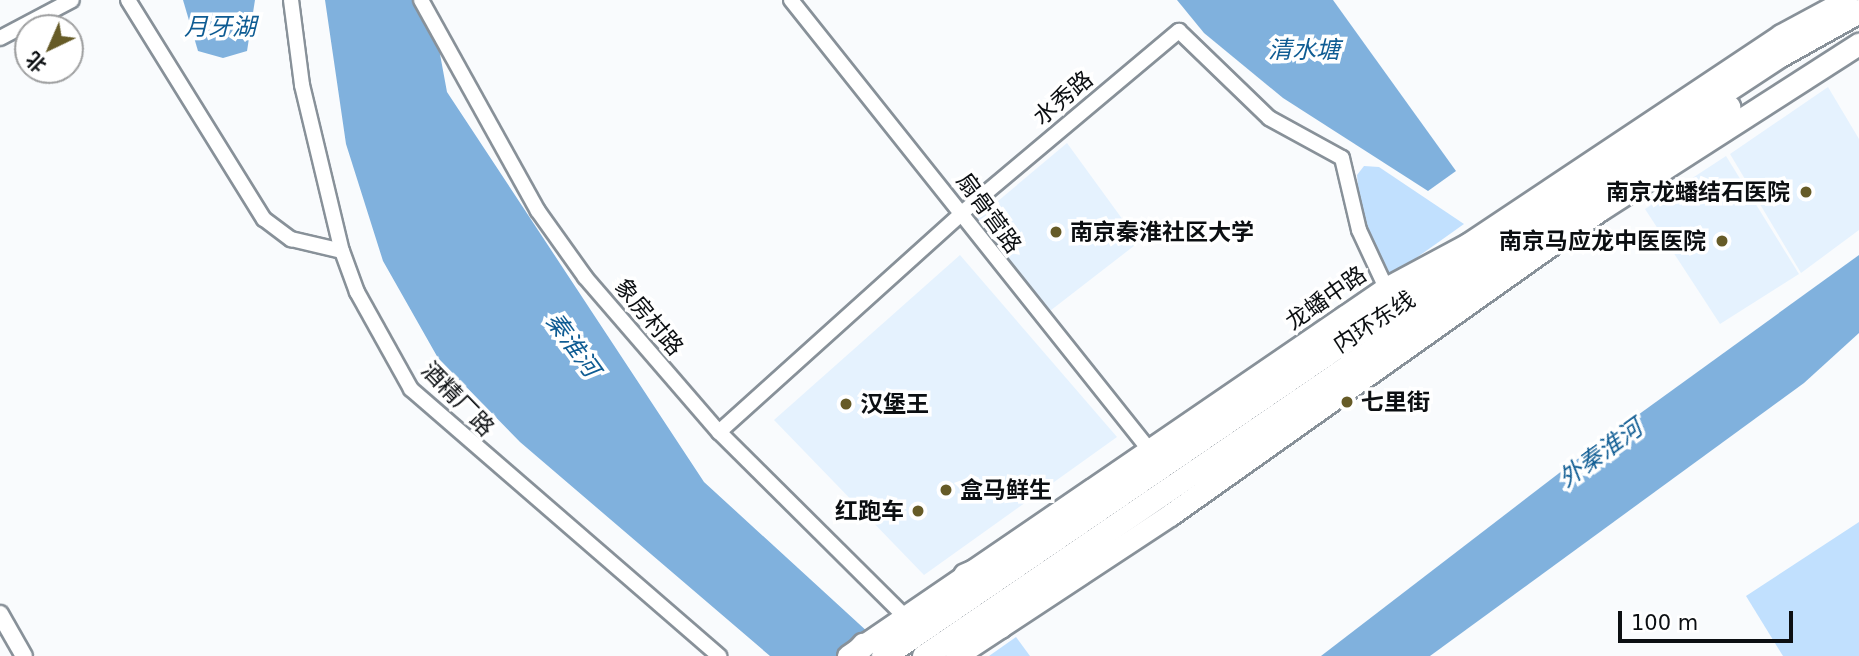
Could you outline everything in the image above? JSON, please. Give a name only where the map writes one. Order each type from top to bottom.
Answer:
[{"type":"highway","name":"内环东线","points":[[871,648],[1064,531],[1778,56],[1859,11]]},
{"type":"highway","name":"内环东线","points":[[924,656],[1271,423],[1782,69],[1859,27]]},
{"type":"highway","points":[[965,575],[1064,531]]},
{"type":"highway","points":[[1000,626],[1080,550]]},
{"type":"main road","name":"龙蟠中路","points":[[871,648],[905,616],[1151,452],[1386,288],[1468,244],[1781,35],[1846,0]]},
{"type":"main road","points":[[957,656],[1170,515],[1600,210],[1859,44]]},
{"type":"street","points":[[0,38],[72,0]]},
{"type":"street","points":[[128,0],[264,219],[291,239],[342,251]]},
{"type":"street","name":"酒精厂路","points":[[291,0],[302,85],[342,251],[356,292],[411,389],[719,656]]},
{"type":"street","name":"象房村路","points":[[421,0],[538,211],[585,277],[719,432],[905,616]]},
{"type":"street","name":"扇骨营路","points":[[791,0],[963,212],[1033,312],[1151,452]]},
{"type":"street","name":"水秀路","points":[[719,432],[963,212],[1179,31],[1269,118],[1342,158],[1359,230],[1386,288]]},
{"type":"street","points":[[0,614],[24,656]]},
{"type":"shaded area","name":"南京龙蟠结石医院","points":[[1828,87],[1859,139],[1859,230],[1801,273],[1730,154]]},
{"type":"shaded area","name":"南京秦淮社区大学","points":[[1067,143],[1139,242],[1046,314],[973,222]]},
{"type":"shaded area","name":"南京马应龙中医医院","points":[[1726,156],[1799,274],[1720,324],[1645,209]]},
{"type":"shaded area","points":[[1364,166],[1379,167],[1464,224],[1388,278],[1360,209],[1357,175]]},
{"type":"shaded area","points":[[960,255],[1117,437],[924,575],[774,420]]},
{"type":"shaded area","points":[[1859,522],[1859,656],[1783,656],[1746,596]]},
{"type":"shaded area","points":[[1016,637],[1030,656],[989,656]]},
{"type":"water","name":"月牙湖","points":[[183,0],[255,0],[247,51],[223,58],[198,51]]},
{"type":"water","name":"秦淮河","points":[[325,0],[430,0],[447,92],[704,482],[894,656],[770,656],[520,442],[438,358],[383,261],[346,144]]},
{"type":"water","name":"清水塘","points":[[1177,0],[1333,0],[1456,171],[1428,191],[1283,98],[1204,33]]},
{"type":"water","name":"外秦淮河","points":[[1859,255],[1859,333],[1804,383],[1430,656],[1321,656],[1584,454]]},
{"type":"place","name":"南京龙蟠结石医院","points":[[1806,192]]},
{"type":"place","name":"南京秦淮社区大学","points":[[1056,232]]},
{"type":"place","name":"南京马应龙中医医院","points":[[1722,241]]},
{"type":"place","name":"七里街","points":[[1347,402]]},
{"type":"place","name":"汉堡王","points":[[846,404]]},
{"type":"place","name":"盒马鲜生","points":[[946,490]]},
{"type":"place","name":"红跑车","points":[[918,511]]}]
